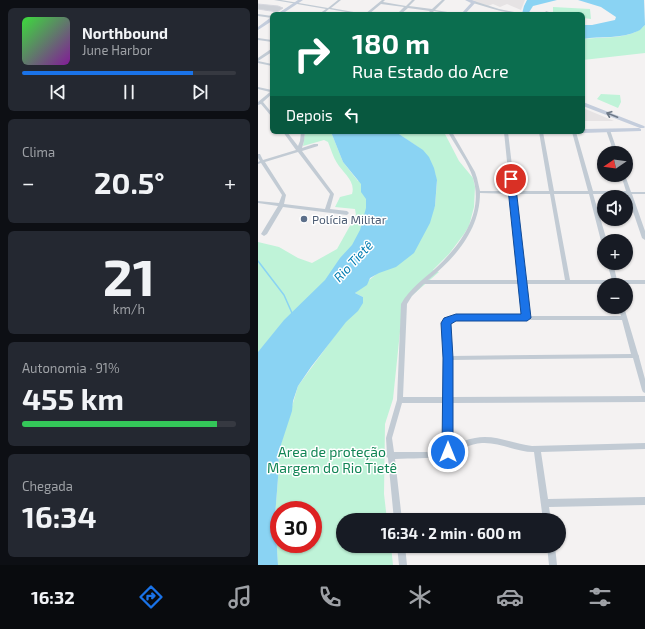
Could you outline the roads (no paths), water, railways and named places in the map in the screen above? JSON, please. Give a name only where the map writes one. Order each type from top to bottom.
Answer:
[{"type":"street","points":[[275,0],[352,12]]},
{"type":"street","points":[[282,12],[301,0]]},
{"type":"street","points":[[324,12],[340,0]]},
{"type":"street","points":[[401,12],[414,0]]},
{"type":"street","points":[[433,10],[444,0]]},
{"type":"street","points":[[369,12],[383,1],[446,12]]},
{"type":"street","points":[[470,1],[510,12]]},
{"type":"street","points":[[461,12],[470,1]]},
{"type":"street","points":[[464,12],[470,1]]},
{"type":"street","points":[[258,15],[270,18]]},
{"type":"street","points":[[258,29],[270,20]]},
{"type":"street","points":[[258,39],[270,41]]},
{"type":"street","points":[[258,61],[270,52]]},
{"type":"street","points":[[258,61],[270,64]]},
{"type":"street","points":[[258,88],[270,91]]},
{"type":"street","points":[[270,93],[260,103],[270,113]]},
{"type":"street","points":[[585,105],[643,129]]},
{"type":"street","points":[[585,131],[643,129]]},
{"type":"street","points":[[608,130],[614,146]]},
{"type":"street","points":[[287,134],[332,194],[327,210]]},
{"type":"street","points":[[299,150],[303,134]]},
{"type":"street","points":[[397,513],[389,438],[392,422],[400,400],[404,304],[410,294],[452,255],[467,235],[472,227],[478,192],[475,178],[451,134]]},
{"type":"street","points":[[506,134],[527,318]]},
{"type":"street","points":[[541,134],[568,282]]},
{"type":"street","points":[[575,134],[602,234]]},
{"type":"street","points":[[260,162],[316,145]]},
{"type":"street","points":[[258,155],[260,162],[284,195],[281,205],[264,234]]},
{"type":"street","points":[[478,192],[597,193]]},
{"type":"street","points":[[633,193],[645,193]]},
{"type":"street","points":[[258,202],[347,212]]},
{"type":"street","points":[[633,202],[645,238]]},
{"type":"street","points":[[422,282],[597,283]]},
{"type":"street","points":[[633,283],[645,282]]},
{"type":"street","points":[[623,314],[645,390]]},
{"type":"street","points":[[448,452],[448,358],[446,323],[448,320],[456,318],[624,318]]},
{"type":"street","points":[[448,358],[636,356]]},
{"type":"street","points":[[400,400],[645,399]]},
{"type":"street","points":[[390,456],[437,454],[448,452],[467,442],[481,440],[501,442],[518,448],[538,449],[645,446]]},
{"type":"street","points":[[538,449],[546,513]]},
{"type":"street","points":[[545,503],[645,501]]},
{"type":"street","points":[[402,553],[403,565]]},
{"type":"street","points":[[552,553],[553,565]]},
{"type":"water","points":[[527,0],[557,0],[533,6],[529,12],[522,12]]},
{"type":"water","points":[[578,0],[644,0],[645,25],[639,31],[632,34],[585,39],[585,25],[615,20],[616,17],[601,7]]},
{"type":"water","name":"Rio Tietê","points":[[332,134],[399,134],[423,150],[429,157],[437,180],[435,206],[430,223],[414,253],[396,267],[370,278],[367,285],[355,293],[363,297],[363,303],[358,311],[346,322],[298,386],[293,401],[292,411],[278,454],[279,465],[276,501],[270,501],[270,553],[277,553],[278,565],[258,565],[258,352],[284,320],[325,280],[340,258],[352,245],[360,230],[366,208],[366,199],[361,192],[361,184],[343,162]]},
{"type":"waterway","points":[[258,261],[284,295],[292,313]]},
{"type":"place","name":"Polícia Militar","points":[[304,219]]},
{"type":"park label","name":"Area de proteção Margem do Rio Tietê","points":[[332,460]]}]
